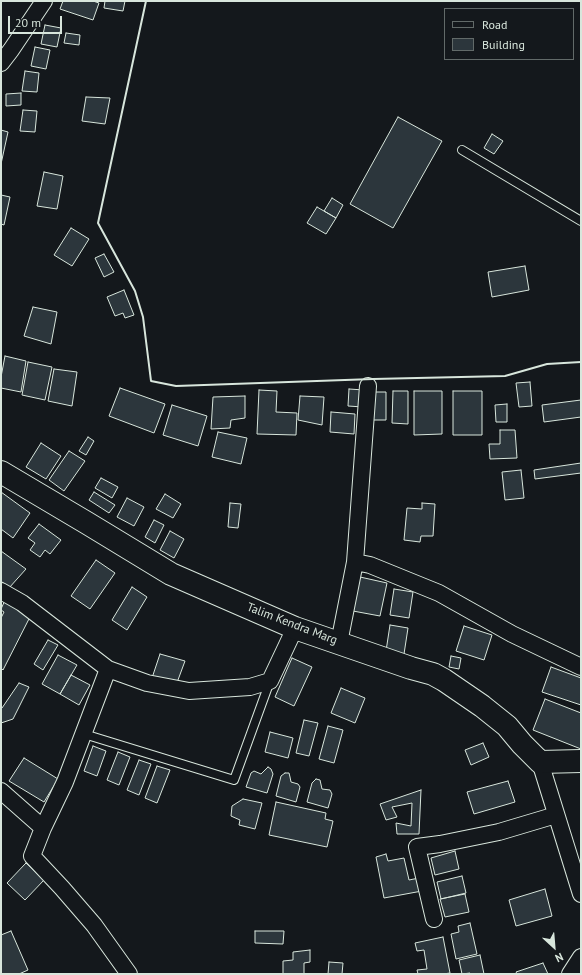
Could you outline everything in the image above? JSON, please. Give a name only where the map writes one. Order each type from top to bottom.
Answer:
[{"type":"street","points":[[1,63],[44,1]]},
{"type":"street","points":[[339,643],[355,562],[368,386]]},
{"type":"street","name":"Talim Kendra Marg","points":[[1,472],[171,574],[295,628],[432,674],[444,680],[482,706],[507,726],[540,762]]},
{"type":"street","points":[[355,562],[370,565],[440,593],[512,634],[581,667]]},
{"type":"street","points":[[1,591],[22,603],[108,669],[147,683],[189,692],[250,687],[270,681],[295,628]]},
{"type":"street","points":[[108,669],[84,734],[32,856],[94,925],[129,974]]},
{"type":"street","points":[[581,761],[540,762],[581,894]]},
{"type":"street","points":[[1,791],[43,828]]},
{"type":"street","points":[[434,919],[417,846],[440,844],[499,832],[556,815]]},
{"type":"street","points":[[570,974],[581,956]]},
{"type":"lane","points":[[462,150],[581,221]]},
{"type":"lane","points":[[84,734],[234,780],[270,681]]},
{"type":"building","points":[[63,1],[93,1],[99,3],[93,20],[60,9]]},
{"type":"building","points":[[105,1],[125,1],[123,11],[104,8]]},
{"type":"building","points":[[45,25],[61,28],[57,47],[41,44]]},
{"type":"building","points":[[66,33],[80,35],[79,45],[64,43]]},
{"type":"building","points":[[35,47],[50,50],[46,69],[31,66]]},
{"type":"building","points":[[25,71],[39,73],[37,92],[22,91]]},
{"type":"building","points":[[21,93],[21,105],[6,106],[6,94]]},
{"type":"building","points":[[86,97],[110,98],[105,124],[82,121]]},
{"type":"building","points":[[23,110],[37,111],[35,132],[20,131]]},
{"type":"building","points":[[398,117],[442,141],[393,228],[350,204]]},
{"type":"building","points":[[1,130],[8,132],[1,164]]},
{"type":"building","points":[[492,134],[503,141],[494,154],[484,148]]},
{"type":"building","points":[[44,172],[63,176],[57,209],[37,206]]},
{"type":"building","points":[[1,195],[10,197],[4,225],[1,224]]},
{"type":"building","points":[[332,198],[343,205],[336,218],[324,211]]},
{"type":"building","points":[[317,207],[336,218],[326,234],[307,223]]},
{"type":"building","points":[[71,228],[89,239],[72,266],[54,255]]},
{"type":"building","points":[[104,254],[114,272],[104,277],[95,258]]},
{"type":"building","points":[[525,266],[529,290],[492,297],[488,272]]},
{"type":"building","points":[[124,290],[134,315],[125,318],[123,313],[115,316],[107,297]]},
{"type":"building","points":[[33,307],[57,312],[51,344],[24,336]]},
{"type":"building","points":[[5,356],[26,361],[21,392],[1,388],[1,377]]},
{"type":"building","points":[[28,362],[52,367],[45,400],[22,395]]},
{"type":"building","points":[[54,369],[77,372],[72,406],[48,401]]},
{"type":"building","points":[[530,382],[532,406],[519,407],[516,383]]},
{"type":"building","points":[[120,388],[165,404],[154,433],[109,416]]},
{"type":"building","points":[[349,389],[364,390],[363,407],[348,406]]},
{"type":"building","points":[[259,390],[277,391],[276,412],[297,413],[296,435],[257,434]]},
{"type":"building","points":[[393,391],[408,391],[408,424],[392,423]]},
{"type":"building","points":[[414,391],[442,391],[442,434],[414,435]]},
{"type":"building","points":[[453,391],[482,391],[482,435],[453,435]]},
{"type":"building","points":[[372,392],[386,392],[386,420],[372,420]]},
{"type":"building","points":[[245,396],[245,418],[231,420],[230,428],[211,429],[213,397]]},
{"type":"building","points":[[300,396],[324,397],[322,425],[298,420]]},
{"type":"building","points":[[581,400],[581,417],[544,422],[542,405]]},
{"type":"building","points":[[507,404],[507,422],[496,422],[495,405]]},
{"type":"building","points":[[172,405],[207,416],[198,446],[163,435]]},
{"type":"building","points":[[331,412],[355,414],[354,434],[330,432]]},
{"type":"building","points":[[500,430],[515,430],[517,458],[490,459],[489,444],[500,444]]},
{"type":"building","points":[[218,432],[247,438],[241,464],[212,457]]},
{"type":"building","points":[[88,437],[94,441],[86,455],[79,451]]},
{"type":"building","points":[[41,443],[61,456],[46,479],[26,467]]},
{"type":"building","points":[[69,451],[85,461],[64,491],[49,480]]},
{"type":"building","points":[[581,463],[581,473],[535,479],[534,470]]},
{"type":"building","points":[[521,470],[524,498],[505,500],[502,472]]},
{"type":"building","points":[[101,478],[118,487],[112,498],[95,488]]},
{"type":"building","points":[[1,492],[30,513],[13,538],[1,529]]},
{"type":"building","points":[[94,492],[115,505],[109,513],[89,500]]},
{"type":"building","points":[[165,494],[181,504],[173,518],[156,509]]},
{"type":"building","points":[[127,498],[144,507],[134,526],[117,517]]},
{"type":"building","points":[[230,503],[241,504],[238,528],[228,527]]},
{"type":"building","points":[[422,503],[435,504],[433,536],[421,536],[420,542],[404,540],[407,508],[422,509]]},
{"type":"building","points":[[154,520],[164,525],[155,543],[145,537]]},
{"type":"building","points":[[39,524],[61,540],[50,554],[45,550],[40,557],[30,550],[35,543],[28,538]]},
{"type":"building","points":[[170,531],[184,539],[174,558],[160,550]]},
{"type":"building","points":[[1,551],[26,569],[9,588],[1,581]]},
{"type":"building","points":[[96,560],[115,573],[90,609],[71,596]]},
{"type":"building","points":[[360,577],[387,583],[380,616],[353,611]]},
{"type":"building","points":[[132,587],[147,597],[127,630],[112,620]]},
{"type":"building","points":[[394,589],[413,592],[409,618],[390,615]]},
{"type":"building","points":[[6,598],[32,613],[3,670],[1,668],[1,618],[4,612],[1,609]]},
{"type":"building","points":[[390,625],[408,628],[404,654],[386,651]]},
{"type":"building","points":[[464,626],[492,635],[484,660],[456,651]]},
{"type":"building","points":[[48,640],[58,645],[43,670],[34,664]]},
{"type":"building","points":[[160,654],[185,661],[175,688],[151,681]]},
{"type":"building","points":[[58,655],[77,665],[60,694],[42,684]]},
{"type":"building","points":[[451,656],[461,658],[459,669],[449,667]]},
{"type":"building","points":[[292,658],[312,667],[294,706],[275,697]]},
{"type":"building","points":[[551,667],[581,678],[581,705],[542,692]]},
{"type":"building","points":[[71,675],[90,685],[79,705],[60,694]]},
{"type":"building","points":[[19,683],[29,687],[13,719],[1,723],[1,708]]},
{"type":"building","points":[[341,688],[365,698],[355,723],[331,713]]},
{"type":"building","points":[[545,699],[581,713],[581,749],[533,730]]},
{"type":"building","points":[[304,720],[318,723],[309,756],[296,753]]},
{"type":"building","points":[[328,726],[343,730],[334,763],[319,759]]},
{"type":"building","points":[[270,732],[293,738],[288,758],[265,752]]},
{"type":"building","points":[[483,743],[489,757],[471,765],[465,750]]},
{"type":"building","points":[[93,746],[106,751],[97,776],[84,771]]},
{"type":"building","points":[[118,752],[130,757],[119,785],[107,780]]},
{"type":"building","points":[[24,758],[58,779],[44,802],[9,781]]},
{"type":"building","points":[[139,760],[151,764],[139,795],[127,790]]},
{"type":"building","points":[[157,766],[170,770],[157,803],[145,798]]},
{"type":"building","points":[[268,767],[271,769],[273,774],[267,793],[246,787],[251,773],[254,771],[261,774]]},
{"type":"building","points":[[285,773],[289,773],[291,782],[298,784],[300,787],[296,802],[276,796],[281,776]]},
{"type":"building","points":[[316,779],[320,780],[322,789],[330,790],[332,794],[328,808],[307,802],[312,783]]},
{"type":"building","points":[[508,781],[515,802],[474,814],[467,792]]},
{"type":"building","points":[[421,790],[419,834],[397,834],[396,823],[411,826],[412,803],[392,807],[397,817],[386,820],[380,804]]},
{"type":"building","points":[[243,799],[262,803],[255,829],[239,825],[240,820],[231,816],[232,806]]},
{"type":"building","points":[[276,802],[326,813],[325,819],[333,821],[327,847],[269,835]]},
{"type":"building","points":[[455,851],[459,869],[435,875],[431,858]]},
{"type":"building","points":[[386,854],[388,861],[404,858],[409,880],[419,878],[422,891],[384,898],[376,857]]},
{"type":"building","points":[[26,863],[44,880],[25,900],[7,883]]},
{"type":"building","points":[[462,876],[466,893],[441,899],[437,882]]},
{"type":"building","points":[[545,889],[552,916],[516,926],[509,900]]},
{"type":"building","points":[[465,894],[469,912],[445,917],[440,899]]},
{"type":"building","points":[[470,923],[477,954],[456,959],[451,934],[459,932],[458,926]]},
{"type":"building","points":[[11,931],[28,970],[19,974],[1,974],[1,935]]},
{"type":"building","points":[[255,931],[284,931],[283,944],[255,943]]},
{"type":"building","points":[[443,937],[450,973],[418,974],[417,970],[427,969],[424,950],[417,951],[415,943]]},
{"type":"building","points":[[310,950],[310,962],[304,963],[304,974],[283,974],[283,961],[293,960],[293,952]]},
{"type":"building","points":[[480,955],[484,974],[462,974],[459,960]]},
{"type":"building","points":[[329,962],[343,963],[342,974],[328,974]]},
{"type":"building","points":[[543,963],[548,974],[517,974],[516,972]]},
{"type":"wall","points":[[146,1],[98,223],[135,291],[143,317],[151,381],[176,386],[505,376],[547,364],[581,362]]}]
